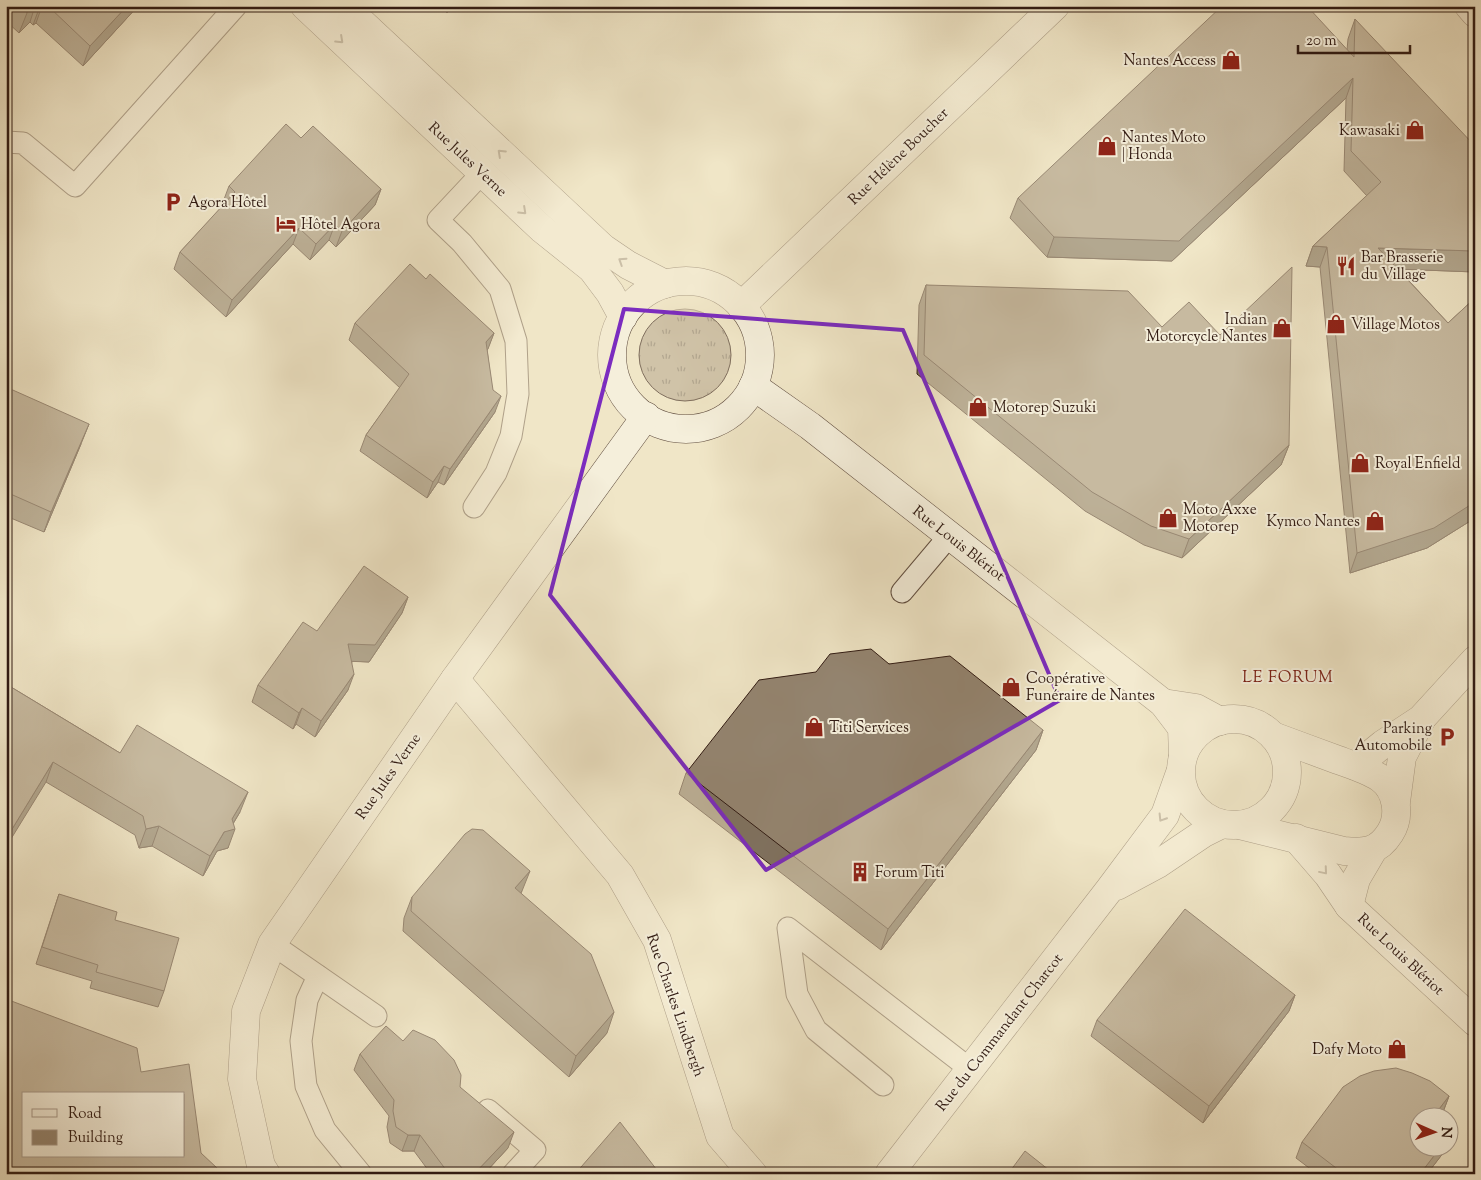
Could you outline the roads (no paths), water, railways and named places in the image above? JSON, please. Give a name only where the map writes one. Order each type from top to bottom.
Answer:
[{"type":"street","name":"Rue Jules Verne","points":[[305,6],[542,229],[592,269],[610,293],[623,317]]},
{"type":"street","name":"Rue Jules Verne","points":[[344,6],[603,248],[628,265],[665,284]]},
{"type":"street","name":"Rue Hélène Boucher","points":[[741,306],[1055,6]]},
{"type":"street","points":[[1469,6],[1475,13]]},
{"type":"street","points":[[679,281],[707,284],[732,296],[741,306],[750,317],[756,330],[759,344],[758,373],[753,386],[742,403],[727,416],[709,424],[690,428],[670,427],[652,420],[627,399],[615,376],[612,350],[615,332],[628,309],[638,298],[651,289],[679,281]]},
{"type":"street","name":"Rue Louis Blériot","points":[[753,386],[810,426],[1163,703],[1182,728],[1182,765]]},
{"type":"street","name":"Rue Jules Verne","points":[[266,1174],[261,1166],[242,1079],[246,1011],[272,944],[455,679],[646,416]]},
{"type":"street","points":[[1356,766],[1383,744],[1421,719],[1475,660]]},
{"type":"street","name":"Rue Charles Lindbergh","points":[[455,679],[620,875],[657,940],[720,1136],[753,1174]]},
{"type":"street","name":"Rue Louis Blériot","points":[[1163,703],[1196,708],[1220,721]]},
{"type":"street","points":[[1231,825],[1262,818],[1278,802],[1287,780],[1285,757],[1273,736],[1265,729],[1243,720],[1231,719],[1208,726],[1197,734],[1189,744],[1182,765],[1182,785],[1192,806],[1211,820],[1231,825],[1296,838],[1344,851],[1373,850]]},
{"type":"street","points":[[1396,802],[1402,757],[1421,719]]},
{"type":"street","points":[[1273,736],[1356,766],[1381,778],[1390,789],[1396,802]]},
{"type":"street","name":"Rue du Commandant Charcot","points":[[889,1174],[1165,815],[1182,765]]},
{"type":"street","name":"Rue Louis Blériot","points":[[1349,906],[1356,879],[1373,850],[1384,842],[1392,830],[1396,816],[1396,802]]},
{"type":"street","name":"Rue du Commandant Charcot","points":[[1109,890],[1158,864],[1204,833],[1231,825]]},
{"type":"street","name":"Rue Louis Blériot","points":[[1296,838],[1328,875],[1349,906],[1475,1022]]},
{"type":"lane","points":[[6,142],[23,143],[75,186],[235,7]]},
{"type":"lane","points":[[474,507],[496,473],[511,436],[518,394],[516,341],[500,290],[462,243],[438,220],[482,173]]},
{"type":"lane","points":[[902,592],[950,535]]},
{"type":"lane","points":[[883,1085],[816,1030],[797,994],[788,928],[970,1069]]},
{"type":"lane","points":[[272,944],[376,1016]]},
{"type":"lane","points":[[318,976],[307,1000],[301,1041],[306,1086],[325,1130],[361,1174]]},
{"type":"lane","points":[[488,1110],[535,1150],[513,1174]]},
{"type":"place","name":"Nantes Access","points":[[1231,60]]},
{"type":"place","name":"Kawasaki","points":[[1415,130]]},
{"type":"place","name":"Nantes Moto | Honda","points":[[1107,146]]},
{"type":"place","name":"Agora Hôtel","points":[[173,202]]},
{"type":"place","name":"Hôtel Agora","points":[[286,224]]},
{"type":"place","name":"Bar Brasserie du Village","points":[[1346,266]]},
{"type":"place","name":"Village Motos","points":[[1336,324]]},
{"type":"place","name":"Indian Motorcycle Nantes","points":[[1282,328]]},
{"type":"place","name":"Motorep Suzuki","points":[[978,407]]},
{"type":"place","name":"Royal Enfield","points":[[1360,463]]},
{"type":"place","name":"Moto Axxe Motorep","points":[[1168,518]]},
{"type":"place","name":"Kymco Nantes","points":[[1375,521]]},
{"type":"place","name":"Coopérative Funéraire de Nantes","points":[[1011,687]]},
{"type":"place","name":"Titi Services","points":[[814,727]]},
{"type":"place","name":"Parking Automobile","points":[[1447,737]]},
{"type":"place","name":"Forum Titi","points":[[860,872]]},
{"type":"place","name":"Dafy Moto","points":[[1397,1049]]},
{"type":"district","name":"LE FORUM","points":[[1288,676]]}]
